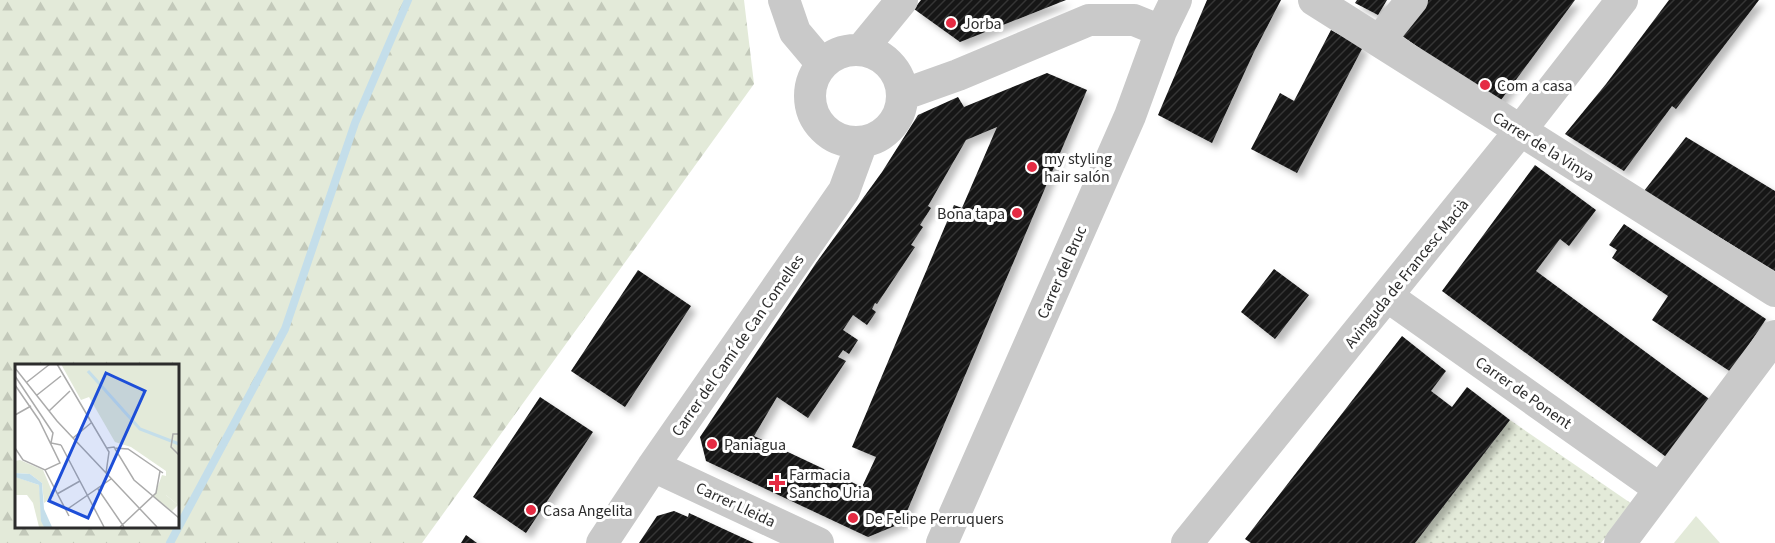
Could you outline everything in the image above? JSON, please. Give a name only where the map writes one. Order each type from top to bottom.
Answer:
[{"type":"street","points":[[784,0],[795,32],[822,64]]},
{"type":"street","points":[[861,50],[902,0]]},
{"type":"street","name":"Carrer del Bruc","points":[[942,543],[1130,116],[1161,31],[1176,0]]},
{"type":"street","name":"Carrer de la Vinya","points":[[1314,0],[1775,291]]},
{"type":"street","points":[[1379,41],[1412,0]]},
{"type":"street","name":"Avinguda de Francesc Macià","points":[[1187,543],[1520,131],[1622,0]]},
{"type":"street","points":[[902,95],[958,75],[1089,20],[1134,20],[1161,31]]},
{"type":"street","points":[[861,50],[877,55],[890,65],[899,79],[902,95],[899,112],[891,126],[878,137],[862,142],[835,137],[815,117],[810,104],[810,90],[814,76],[822,64],[840,52],[861,50]]},
{"type":"street","name":"Carrer del Camí de Can Comelles","points":[[602,543],[844,191],[862,142]]},
{"type":"street","name":"Carrer de Ponent","points":[[1387,296],[1660,489]]},
{"type":"street","points":[[1620,543],[1775,336]]},
{"type":"street","name":"Carrer Lleida","points":[[653,466],[818,543]]},
{"type":"green space","points":[[0,0],[744,0],[754,84],[422,543],[0,543]]},
{"type":"green space","points":[[1510,420],[1632,504],[1601,543],[1415,543]]},
{"type":"green space","points":[[1696,516],[1720,543],[1674,543]]},
{"type":"building","points":[[921,0],[1066,0],[960,42],[914,9]]},
{"type":"building","points":[[1207,0],[1281,0],[1212,143],[1158,115]]},
{"type":"building","points":[[1357,0],[1387,0],[1378,15],[1355,3]]},
{"type":"building","points":[[1418,0],[1575,0],[1498,104],[1394,30]]},
{"type":"building","points":[[1669,0],[1759,0],[1676,109],[1672,106],[1624,171],[1565,134]]},
{"type":"building","points":[[1331,30],[1363,47],[1297,173],[1251,149],[1280,93],[1294,101]]},
{"type":"building","points":[[1047,73],[1087,90],[902,523],[868,537],[706,461],[700,437],[816,263],[882,172],[918,115],[958,97],[964,107]],"holes":[[[997,127],[962,208],[954,205],[852,447],[876,457],[862,487],[754,436],[777,397],[808,418],[846,361],[838,357],[843,350],[849,354],[858,340],[843,330],[853,315],[867,325],[876,312],[872,309],[875,303],[877,304],[915,247],[911,245],[923,227],[920,225],[931,208],[928,206],[966,140]]]},
{"type":"building","points":[[1686,137],[1775,191],[1775,271],[1644,191]]},
{"type":"building","points":[[1535,165],[1596,210],[1569,246],[1560,239],[1536,271],[1716,404],[1673,462],[1442,291]]},
{"type":"building","points":[[1624,224],[1766,319],[1731,372],[1652,320],[1668,296],[1612,258],[1617,250],[1609,245]]},
{"type":"building","points":[[1274,269],[1309,295],[1275,339],[1241,312]]},
{"type":"building","points":[[638,270],[691,306],[625,407],[571,371]]},
{"type":"building","points":[[1402,336],[1446,371],[1431,391],[1452,407],[1467,387],[1510,420],[1415,543],[1251,543],[1245,539]]},
{"type":"building","points":[[540,397],[593,432],[526,533],[473,497]]},
{"type":"building","points":[[674,511],[688,517],[689,513],[754,543],[639,543],[657,516]]},
{"type":"building","points":[[466,535],[477,543],[461,543]]},
{"type":"waterway","points":[[170,543],[285,329],[355,123],[408,0]]},
{"type":"place","name":"Jorba","points":[[951,23]]},
{"type":"place","name":"Com a casa","points":[[1485,85]]},
{"type":"place","name":"my styling hair salón","points":[[1032,167]]},
{"type":"place","name":"Bona tapa","points":[[1017,213]]},
{"type":"place","name":"Paniagua","points":[[712,444]]},
{"type":"place","name":"Farmacia Sancho Uria","points":[[777,483]]},
{"type":"place","name":"Casa Angelita","points":[[531,510]]},
{"type":"place","name":"De Felipe Perruquers","points":[[853,518]]}]
